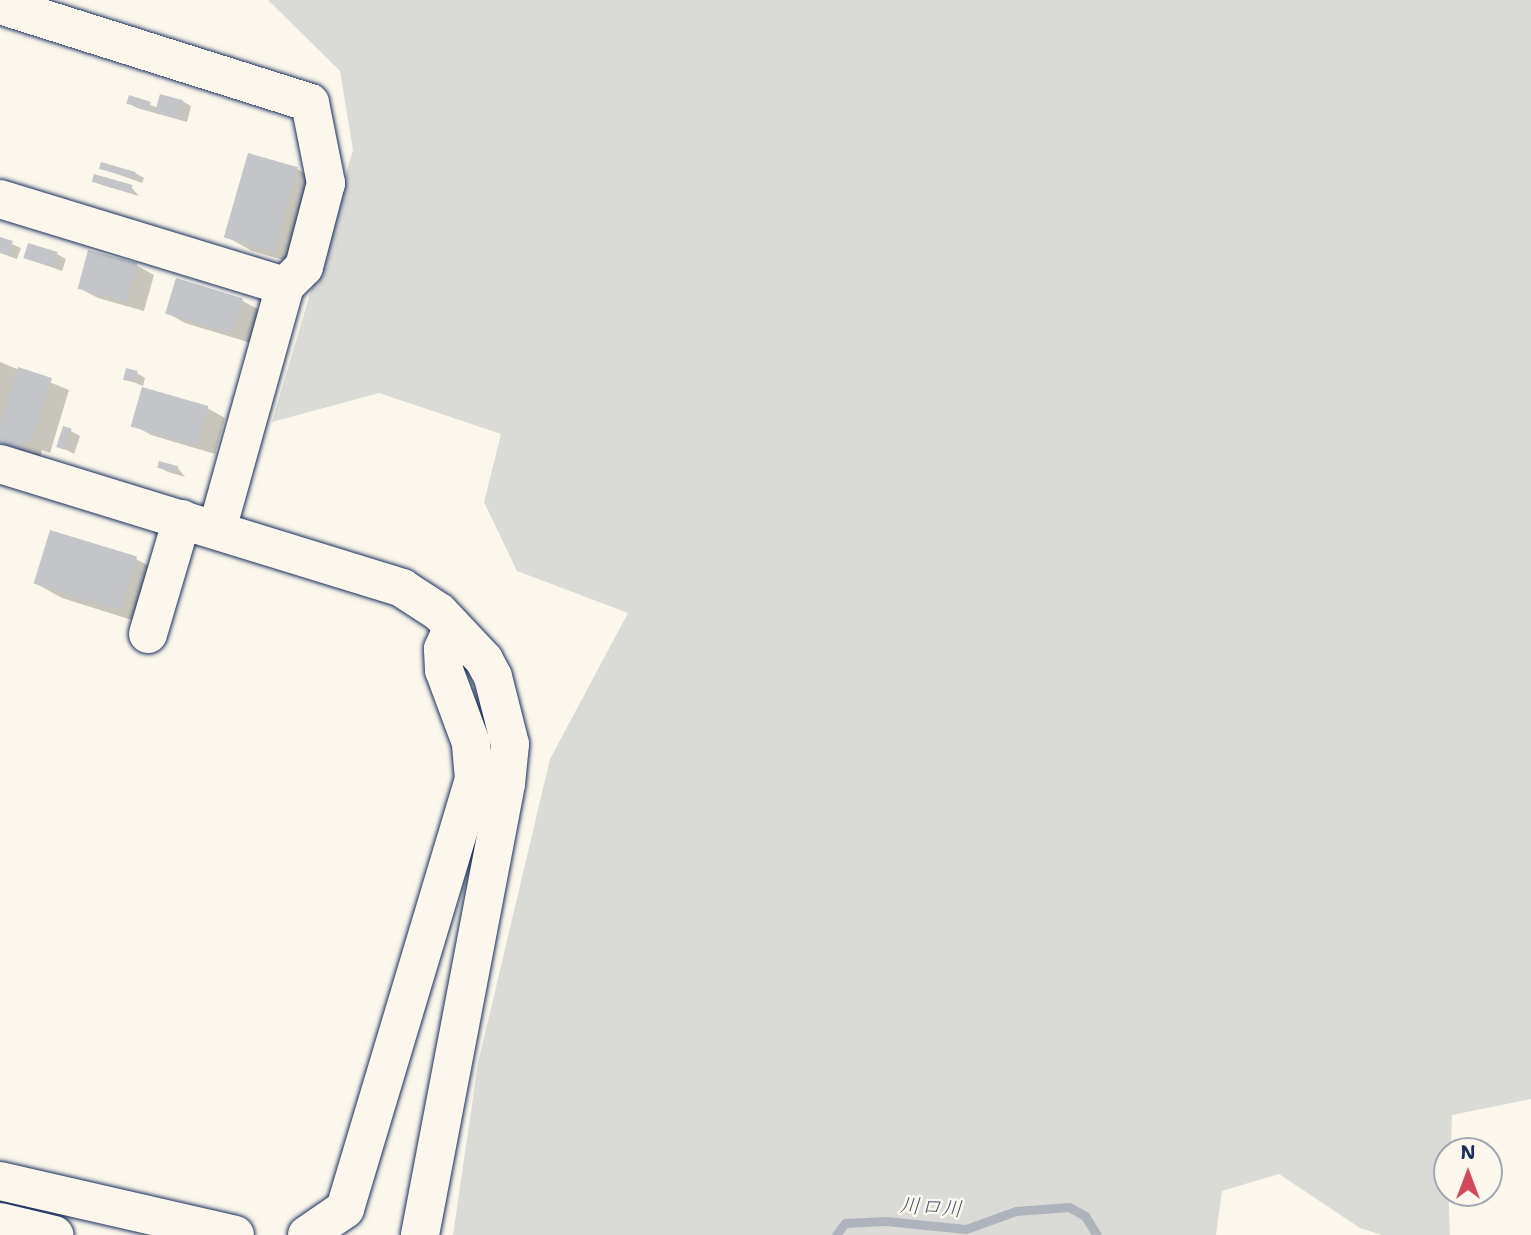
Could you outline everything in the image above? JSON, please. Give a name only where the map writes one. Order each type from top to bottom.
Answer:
[{"type":"street","points":[[0,5],[310,103],[326,183],[304,267],[285,286],[199,524],[148,634]]},
{"type":"street","points":[[0,199],[285,286]]},
{"type":"street","points":[[0,464],[402,589],[453,627],[484,660],[500,698],[510,744],[506,784],[419,1235]]},
{"type":"street","points":[[307,1235],[345,1209],[474,779],[471,743],[444,670],[443,649],[453,627]]},
{"type":"street","points":[[0,1181],[235,1235]]},
{"type":"street","points":[[0,1223],[54,1235]]},
{"type":"shaded area","points":[[268,0],[1531,0],[1531,1099],[1452,1115],[1451,1137],[1433,1137],[1433,1207],[1449,1207],[1450,1235],[1382,1235],[1360,1228],[1279,1174],[1222,1191],[1216,1235],[453,1235],[478,1063],[550,759],[628,613],[517,571],[484,502],[501,434],[379,393],[272,422],[353,150],[340,71]]},
{"type":"building","points":[[160,94],[183,100],[178,119],[155,112]]},
{"type":"building","points":[[129,95],[151,102],[148,111],[126,104]]},
{"type":"building","points":[[248,153],[298,167],[274,252],[224,238]]},
{"type":"building","points":[[101,162],[136,172],[134,179],[99,169]]},
{"type":"building","points":[[94,174],[132,185],[130,193],[92,182]]},
{"type":"building","points":[[0,237],[13,241],[9,255],[0,252]]},
{"type":"building","points":[[28,243],[58,252],[53,267],[23,258]]},
{"type":"building","points":[[88,250],[137,263],[127,302],[78,289]]},
{"type":"building","points":[[176,278],[243,298],[232,334],[165,313]]},
{"type":"building","points":[[18,367],[52,378],[31,444],[24,441],[22,449],[0,443],[0,427]]},
{"type":"building","points":[[126,368],[138,371],[135,383],[123,380]]},
{"type":"building","points":[[142,387],[208,406],[197,445],[131,426]]},
{"type":"building","points":[[63,426],[72,429],[65,450],[56,447]]},
{"type":"building","points":[[159,461],[178,466],[177,473],[157,468]]},
{"type":"building","points":[[50,530],[137,557],[121,610],[34,584]]},
{"type":"waterway","name":"川口川","points":[[836,1235],[845,1223],[886,1221],[966,1229],[1016,1211],[1069,1207],[1085,1216],[1097,1235]]}]
